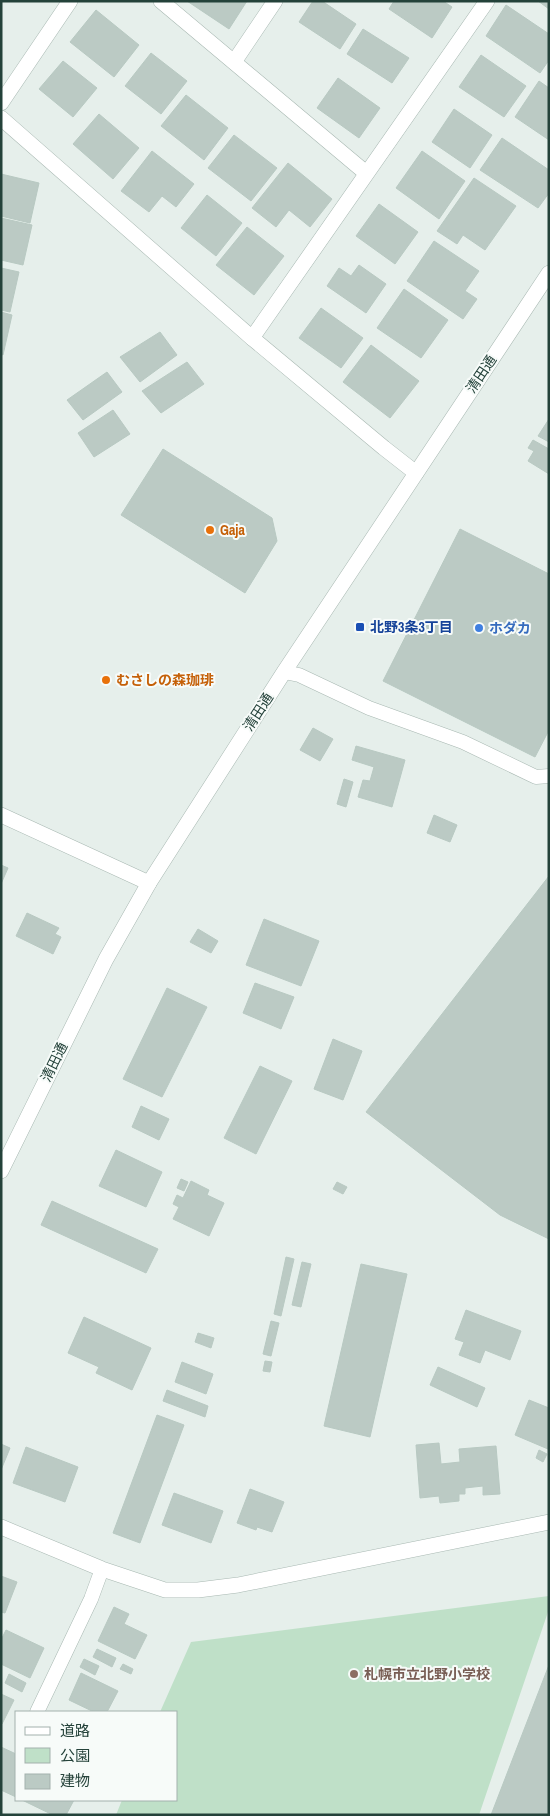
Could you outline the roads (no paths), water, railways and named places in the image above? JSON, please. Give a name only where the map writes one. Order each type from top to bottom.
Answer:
[{"type":"street","points":[[1,103],[70,1]]},
{"type":"street","points":[[161,1],[366,173]]},
{"type":"street","points":[[234,62],[275,1]]},
{"type":"street","points":[[252,338],[487,1]]},
{"type":"street","points":[[1,118],[252,338],[416,473]]},
{"type":"street","name":"清田通","points":[[1,1171],[102,967],[149,883],[284,672],[549,273]]},
{"type":"street","points":[[1,815],[149,883]]},
{"type":"street","points":[[1,1527],[102,1569],[165,1590],[198,1590],[238,1586],[549,1522]]},
{"type":"lane","points":[[284,672],[299,676],[369,708],[464,742],[536,777],[549,776]]},
{"type":"lane","points":[[37,1711],[91,1599],[102,1569]]},
{"type":"place","name":"Gaja","points":[[210,530]]},
{"type":"place","name":"北野3条3丁目","points":[[360,627]]},
{"type":"place","name":"ホダカ","points":[[479,628]]},
{"type":"place","name":"むさしの森珈琲","points":[[106,680]]},
{"type":"place","name":"札幌市立北野小学校","points":[[354,1674]]}]
